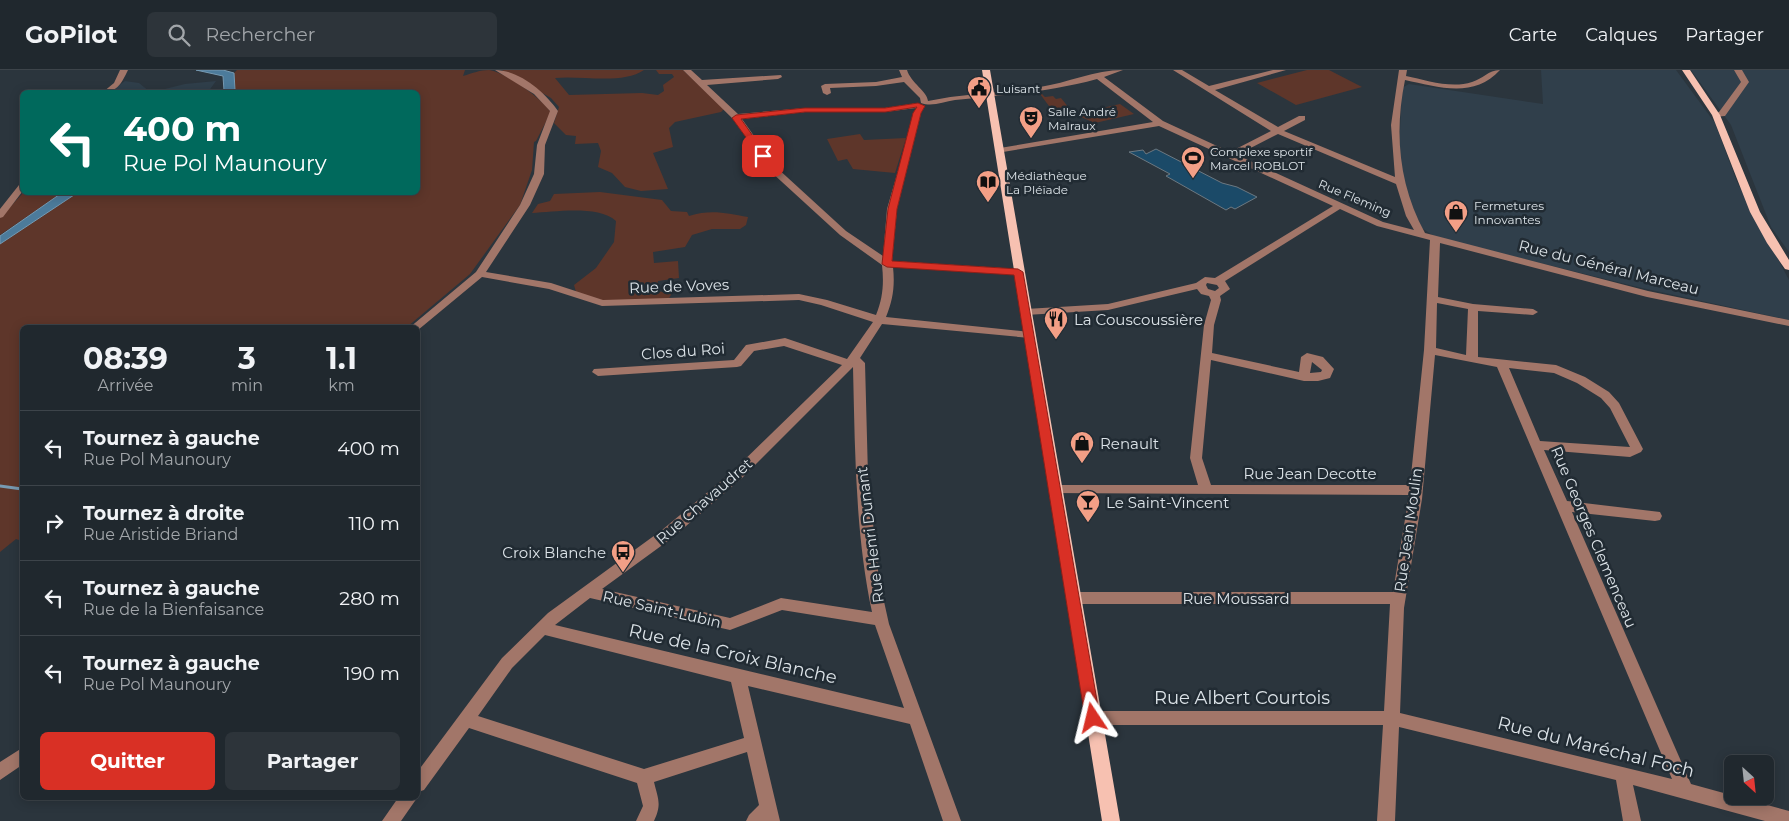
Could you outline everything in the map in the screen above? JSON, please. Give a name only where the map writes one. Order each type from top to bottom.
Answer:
[{"type":"main road","points":[[986,70],[1018,272],[1111,821]]},
{"type":"main road","points":[[1686,70],[1716,115],[1755,212],[1772,243],[1789,267]]},
{"type":"street","points":[[110,90],[117,84],[124,70]]},
{"type":"street","points":[[418,325],[480,274],[525,205],[539,174],[541,145],[554,111],[550,104],[514,77],[499,70]]},
{"type":"street","points":[[687,70],[736,118],[773,169],[843,232],[887,264],[1018,272]]},
{"type":"street","points":[[903,70],[906,79],[924,98],[923,104]]},
{"type":"street","points":[[933,114],[932,108],[951,103],[1041,89],[1085,80],[1119,70]]},
{"type":"street","points":[[1177,70],[1278,131],[1400,182]]},
{"type":"street","points":[[1208,89],[1282,70]]},
{"type":"street","points":[[1422,236],[1411,217],[1400,182],[1394,153],[1397,94],[1402,73],[1464,88],[1479,84],[1496,70]]},
{"type":"street","points":[[1716,115],[1722,114],[1745,82],[1738,70]]},
{"type":"street","name":"Rue Fleming","points":[[1098,76],[1160,123],[1380,224],[1422,236]]},
{"type":"street","points":[[700,83],[778,77]]},
{"type":"street","points":[[827,93],[825,86],[876,84],[906,79]]},
{"type":"street","points":[[736,118],[805,110],[885,110],[923,104],[951,103]]},
{"type":"street","name":"Rue Chavaudret","points":[[420,781],[506,663],[553,618],[667,534],[737,475],[852,361],[879,320],[888,295],[889,279],[887,264],[892,209],[917,113],[923,104]]},
{"type":"street","points":[[1229,156],[1302,118]]},
{"type":"street","points":[[1000,151],[1160,123]]},
{"type":"street","points":[[0,215],[20,190]]},
{"type":"street","points":[[1218,281],[1339,206]]},
{"type":"street","name":"Rue du Général Marceau","points":[[1422,236],[1676,301],[1789,323]]},
{"type":"street","name":"Rue Jean Moulin","points":[[1386,821],[1399,597],[1415,490],[1430,350],[1435,240]]},
{"type":"street","name":"Rue de Voves","points":[[480,274],[551,286],[602,303],[798,297],[823,302],[879,320],[1030,335]]},
{"type":"street","points":[[1026,312],[1108,307],[1200,285],[1205,280],[1218,281],[1225,289],[1214,294],[1205,292],[1200,285]]},
{"type":"street","points":[[1206,489],[1196,458],[1209,325],[1216,300],[1214,294]]},
{"type":"street","points":[[1432,299],[1473,307],[1533,312]]},
{"type":"street","points":[[1472,360],[1473,307]]},
{"type":"street","name":"Clos du Roi","points":[[598,372],[737,363],[750,348],[785,342],[852,361]]},
{"type":"street","points":[[1430,350],[1472,360],[1556,369],[1581,380],[1605,395],[1615,406],[1636,449],[1630,453],[1537,445]]},
{"type":"street","points":[[1206,355],[1268,370],[1304,376]]},
{"type":"street","name":"Rue Henri Dunant","points":[[852,361],[859,363],[862,476],[872,579],[881,620],[914,718],[952,821]]},
{"type":"street","name":"Rue Georges Clemenceau","points":[[1502,364],[1685,790]]},
{"type":"street","name":"Rue Jean Decotte","points":[[1055,490],[1415,490]]},
{"type":"street","points":[[1562,506],[1655,516]]},
{"type":"street","name":"Rue Saint-Lubin","points":[[588,592],[730,624],[781,604],[881,620]]},
{"type":"street","name":"Rue Moussard","points":[[1073,598],[1399,597]]},
{"type":"street","name":"Rue de la Croix Blanche","points":[[542,628],[738,677],[914,718]]},
{"type":"street","points":[[738,677],[769,814],[755,821]]},
{"type":"street","points":[[470,713],[644,777],[752,743]]},
{"type":"street","name":"Rue Albert Courtois","points":[[1093,718],[1392,718]]},
{"type":"street","name":"Rue du Maréchal Foch","points":[[1392,718],[1623,774],[1789,819]]},
{"type":"street","points":[[3,770],[20,757]]},
{"type":"street","points":[[1623,774],[1632,821]]},
{"type":"street","points":[[644,777],[652,807],[645,821]]},
{"type":"street","points":[[391,821],[407,800]]},
{"type":"shaded area","points":[[237,70],[465,70],[463,76],[489,70],[505,76],[523,87],[551,112],[534,142],[532,170],[520,205],[470,274],[409,325],[20,325],[20,540],[16,539],[0,552],[0,244],[74,195],[420,195],[420,90],[235,90],[234,73]]},
{"type":"shaded area","points":[[502,70],[644,70],[635,75],[625,77],[555,78],[569,95],[642,93],[658,95],[664,91],[663,85],[674,77],[672,74],[659,74],[656,70],[683,70],[724,109],[721,112],[675,122],[669,128],[673,147],[653,153],[668,189],[641,191],[625,187],[612,173],[598,167],[601,151],[598,143],[575,144],[576,136],[566,135],[554,123],[559,107],[551,98]]},
{"type":"shaded area","points":[[1307,70],[1329,70],[1362,87],[1296,105],[1257,83]]},
{"type":"shaded area","points":[[1541,70],[1676,70],[1715,123],[1737,182],[1789,280],[1789,320],[1642,288],[1435,237],[1422,228],[1409,204],[1400,162],[1402,88],[1409,84],[1543,104]]},
{"type":"shaded area","points":[[1691,70],[1789,70],[1789,252],[1771,227],[1731,125]]},
{"type":"shaded area","points":[[125,81],[139,83],[148,90],[113,90]]},
{"type":"shaded area","points":[[216,81],[209,90],[161,90],[185,84]]},
{"type":"shaded area","points":[[1040,94],[1045,97],[1061,98],[1069,108],[1061,112],[1049,106]]},
{"type":"shaded area","points":[[1120,104],[1134,114],[1095,123],[1081,117],[1098,109]]},
{"type":"shaded area","points":[[860,134],[864,140],[906,138],[895,173],[853,169],[847,159],[838,161],[827,139]]},
{"type":"shaded area","points":[[600,192],[662,200],[671,211],[687,212],[689,216],[712,212],[748,217],[746,225],[740,229],[712,229],[692,235],[685,247],[653,252],[654,263],[678,261],[679,278],[658,281],[656,291],[672,293],[668,300],[601,300],[576,292],[574,285],[596,268],[614,242],[616,221],[608,216],[588,211],[532,213],[538,204],[550,201],[554,194]]},
{"type":"shaded area","points":[[21,195],[59,195],[0,235],[0,218]]},
{"type":"water","points":[[196,70],[223,70],[234,73],[235,90],[224,90],[223,76]]},
{"type":"water","points":[[59,195],[74,195],[0,244],[0,236]]},
{"type":"building","name":"Complexe sportif Marcel ROBLOT","points":[[1156,149],[1222,183],[1237,187],[1257,197],[1235,209],[1231,207],[1226,210],[1166,176],[1170,174],[1129,152],[1143,150],[1146,154]]},
{"type":"waterway","points":[[0,486],[20,489]]},
{"type":"place","name":"Luisant","points":[[979,109]]},
{"type":"place","name":"Salle André Malraux","points":[[1031,139]]},
{"type":"place","name":"Complexe sportif Marcel ROBLOT","points":[[1193,179]]},
{"type":"place","name":"Médiathèque La Pléïade","points":[[988,203]]},
{"type":"place","name":"Fermetures Innovantes","points":[[1456,233]]},
{"type":"place","name":"La Couscoussière","points":[[1056,340]]},
{"type":"place","name":"Renault","points":[[1082,464]]},
{"type":"place","name":"Le Saint-Vincent","points":[[1088,523]]},
{"type":"place","name":"Croix Blanche","points":[[623,573]]},
{"type":"route","points":[[763,156],[736,118],[805,110],[885,110],[921,106],[917,113],[892,209],[887,264],[1018,272],[1093,718]]}]
